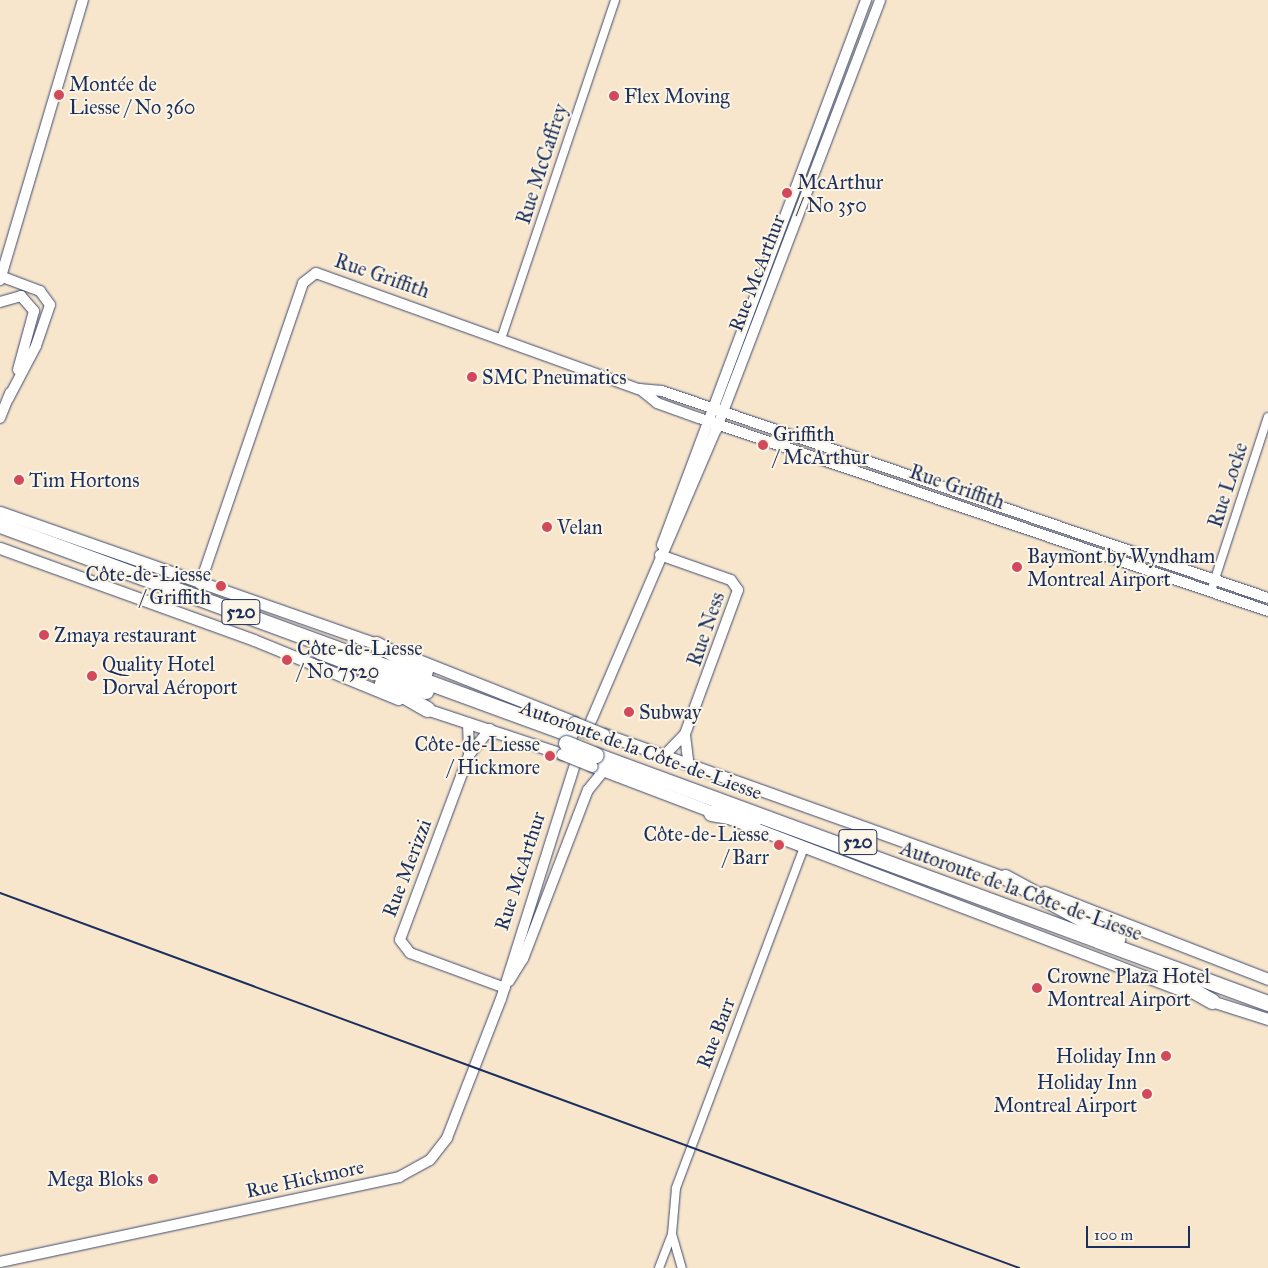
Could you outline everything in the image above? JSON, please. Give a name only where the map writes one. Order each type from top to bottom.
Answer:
[{"type":"highway","name":"Autoroute de la Côte-de-Liesse","points":[[0,525],[482,700],[568,738],[786,825],[1111,941],[1268,992]]},
{"type":"highway","name":"Autoroute de la Côte-de-Liesse","points":[[0,536],[320,652],[568,738]]},
{"type":"highway","points":[[376,644],[482,700]]},
{"type":"highway","points":[[320,652],[427,710]]},
{"type":"highway","name":"Autoroute de la Côte-de-Liesse","points":[[598,750],[1111,941],[1268,1003]]},
{"type":"highway","points":[[710,813],[786,825]]},
{"type":"highway","points":[[1005,878],[1212,1001]]},
{"type":"main road","points":[[0,512],[200,584],[376,644],[568,738],[598,750],[664,756],[1005,878],[1268,979]]},
{"type":"main road","points":[[0,548],[254,640],[427,710],[490,730],[568,738]]},
{"type":"main road","points":[[598,750],[604,770],[710,813],[1212,1001],[1268,1019]]},
{"type":"street","points":[[0,418],[36,346],[50,307],[40,291],[0,277],[83,0]]},
{"type":"street","name":"Rue McCaffrey","points":[[501,339],[615,0]]},
{"type":"street","name":"Rue McArthur","points":[[660,556],[666,526],[866,0]]},
{"type":"street","name":"Rue McArthur","points":[[591,721],[723,412],[880,0]]},
{"type":"street","points":[[0,259],[10,243]]},
{"type":"street","name":"Rue Griffith","points":[[200,584],[308,276],[322,274],[639,389],[662,391],[1268,598]]},
{"type":"street","points":[[0,302],[20,296],[30,302],[35,315],[8,399]]},
{"type":"street","name":"Rue Griffith","points":[[639,389],[657,402],[706,420],[1268,611]]},
{"type":"street","name":"Rue Locke","points":[[1211,591],[1268,417]]},
{"type":"street","points":[[1048,536],[1052,525]]},
{"type":"street","points":[[1098,553],[1102,542]]},
{"type":"street","name":"Rue Ness","points":[[660,556],[731,580],[738,590],[686,734],[664,756]]},
{"type":"street","name":"Rue Merizzi","points":[[468,722],[469,755]]},
{"type":"street","name":"Rue Merizzi","points":[[490,730],[469,755],[401,942],[410,952],[504,988]]},
{"type":"street","name":"Rue Ness","points":[[686,734],[689,766]]},
{"type":"street","name":"Rue McArthur","points":[[504,988],[512,953],[574,767]]},
{"type":"street","points":[[504,988],[523,958],[588,790],[604,770]]},
{"type":"street","name":"Rue Barr","points":[[659,1268],[672,1234],[676,1188],[804,847]]},
{"type":"street","name":"Rue Hickmore","points":[[0,1262],[399,1177],[419,1168],[447,1138],[504,988]]},
{"type":"street","name":"Rue Barr","points":[[672,1234],[682,1268]]},
{"type":"tunnel","points":[[579,754],[591,721]]},
{"type":"railway","points":[[0,893],[1019,1268]]},
{"type":"place","name":"Montée de Liesse / No 360","points":[[59,95]]},
{"type":"place","name":"Flex Moving","points":[[614,96]]},
{"type":"place","name":"McArthur / No 350","points":[[787,193]]},
{"type":"place","name":"SMC Pneumatics","points":[[472,377]]},
{"type":"place","name":"Griffith / McArthur","points":[[763,445]]},
{"type":"place","name":"Tim Hortons","points":[[19,480]]},
{"type":"place","name":"Velan","points":[[547,527]]},
{"type":"place","name":"Baymont by Wyndham Montreal Airport","points":[[1017,567]]},
{"type":"place","name":"Côte-de-Liesse / Griffith","points":[[221,586]]},
{"type":"place","name":"Zmaya restaurant","points":[[44,635]]},
{"type":"place","name":"Côte-de-Liesse / No 7520","points":[[287,660]]},
{"type":"place","name":"Quality Hotel Dorval Aéroport","points":[[92,676]]},
{"type":"place","name":"Subway","points":[[629,712]]},
{"type":"place","name":"Côte-de-Liesse / Hickmore","points":[[550,756]]},
{"type":"place","name":"Côte-de-Liesse / Barr","points":[[779,845]]},
{"type":"place","name":"Crowne Plaza Hotel Montreal Airport","points":[[1037,988]]},
{"type":"place","name":"Holiday Inn","points":[[1166,1056]]},
{"type":"place","name":"Holiday Inn Montreal Airport","points":[[1147,1094]]},
{"type":"place","name":"Mega Bloks","points":[[153,1179]]}]
